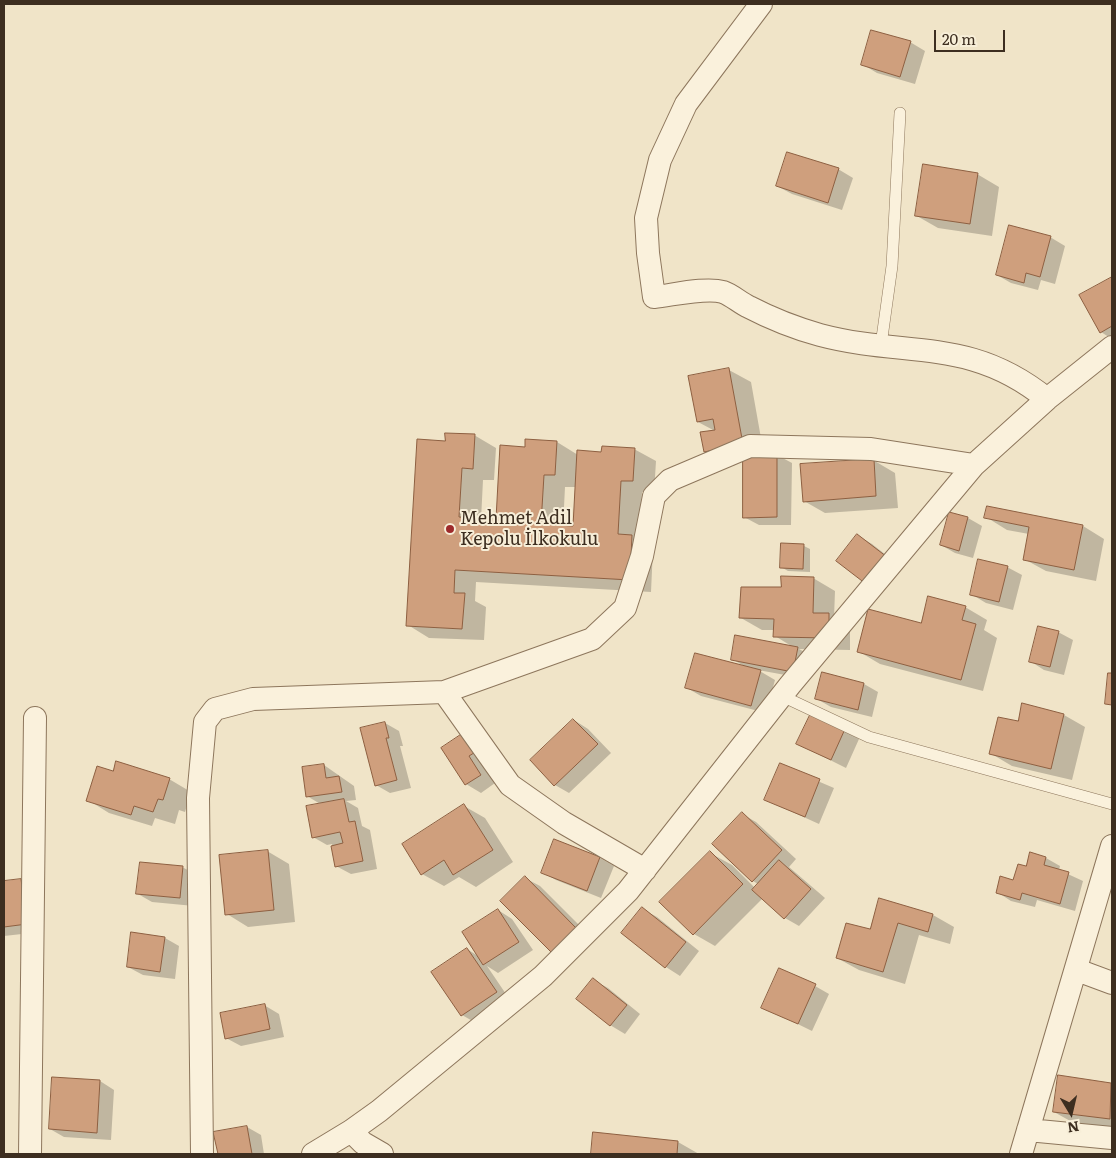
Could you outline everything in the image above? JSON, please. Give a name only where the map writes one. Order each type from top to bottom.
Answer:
[{"type":"street","points":[[761,4],[686,104],[660,160],[646,218],[648,253],[654,297],[710,291],[723,292],[747,306],[798,328],[846,340],[952,353],[977,359],[1018,377],[1047,399]]},
{"type":"street","points":[[313,1154],[352,1132],[543,976],[628,891],[782,696],[974,465],[1047,399],[1112,347]]},
{"type":"street","points":[[202,1154],[198,798],[205,722],[215,709],[253,699],[444,692],[592,639],[625,608],[642,556],[654,496],[670,480],[750,446],[871,449],[974,465]]},
{"type":"street","points":[[444,692],[510,785],[564,823],[645,870]]},
{"type":"street","points":[[30,1154],[35,718]]},
{"type":"street","points":[[1021,1154],[1077,970],[1112,846]]},
{"type":"street","points":[[1077,970],[1112,983]]},
{"type":"street","points":[[1028,1130],[1112,1138]]},
{"type":"street","points":[[352,1132],[378,1154]]},
{"type":"lane","points":[[881,345],[892,266],[900,113]]},
{"type":"lane","points":[[782,696],[870,736],[1112,804]]},
{"type":"building","points":[[871,30],[911,41],[900,77],[861,65]]},
{"type":"building","points":[[787,152],[839,168],[828,203],[776,186]]},
{"type":"building","points":[[923,164],[978,173],[970,224],[915,216]]},
{"type":"building","points":[[1009,225],[1051,236],[1040,277],[1026,273],[1024,283],[996,275]]},
{"type":"building","points":[[1112,277],[1112,326],[1100,333],[1079,295]]},
{"type":"building","points":[[729,368],[743,444],[704,452],[700,432],[715,430],[713,419],[697,422],[688,376]]},
{"type":"building","points":[[445,433],[475,434],[473,469],[462,468],[459,517],[496,519],[500,445],[525,447],[525,439],[557,441],[555,475],[544,475],[541,524],[573,526],[577,450],[601,452],[602,446],[635,448],[633,481],[621,481],[618,534],[632,535],[630,580],[455,570],[454,593],[465,593],[462,629],[406,626],[417,439],[445,441]]},
{"type":"building","points":[[743,453],[777,454],[777,517],[743,518]]},
{"type":"building","points":[[874,459],[876,496],[803,502],[800,464]]},
{"type":"building","points":[[987,506],[1083,525],[1074,570],[1023,560],[1029,527],[984,518]]},
{"type":"building","points":[[949,512],[968,517],[959,551],[940,545]]},
{"type":"building","points":[[857,534],[887,557],[866,584],[836,561]]},
{"type":"building","points":[[781,543],[804,544],[803,569],[780,568]]},
{"type":"building","points":[[978,559],[1008,566],[999,602],[970,595]]},
{"type":"building","points":[[781,576],[814,577],[813,613],[829,613],[829,638],[773,637],[774,619],[739,618],[741,587],[781,587]]},
{"type":"building","points":[[928,596],[966,606],[962,620],[976,624],[961,680],[857,652],[868,609],[921,623]]},
{"type":"building","points":[[1038,626],[1059,631],[1050,667],[1029,662]]},
{"type":"building","points":[[735,635],[798,647],[793,672],[731,660]]},
{"type":"building","points":[[695,653],[761,670],[751,706],[685,688]]},
{"type":"building","points":[[822,672],[864,683],[858,710],[815,699]]},
{"type":"building","points":[[1108,673],[1112,673],[1112,705],[1105,704]]},
{"type":"building","points":[[1022,703],[1064,714],[1051,769],[989,754],[998,717],[1018,721]]},
{"type":"building","points":[[811,713],[845,729],[831,760],[796,744]]},
{"type":"building","points":[[573,719],[598,744],[554,786],[530,760]]},
{"type":"building","points":[[385,722],[389,738],[386,738],[397,780],[375,786],[360,728]]},
{"type":"building","points":[[465,732],[477,751],[469,756],[481,775],[465,785],[441,748]]},
{"type":"building","points":[[116,761],[170,778],[163,800],[158,799],[153,812],[134,806],[131,815],[86,801],[97,766],[113,771]]},
{"type":"building","points":[[780,763],[820,779],[805,817],[764,800]]},
{"type":"building","points":[[324,764],[326,778],[339,776],[342,792],[306,797],[302,767]]},
{"type":"building","points":[[344,799],[349,822],[355,821],[363,861],[335,867],[331,846],[343,843],[340,832],[312,838],[306,806]]},
{"type":"building","points":[[464,804],[493,850],[453,875],[444,860],[421,875],[402,844]]},
{"type":"building","points":[[742,812],[782,850],[752,882],[712,844]]},
{"type":"building","points":[[554,839],[600,857],[587,891],[541,873]]},
{"type":"building","points":[[268,850],[274,910],[225,915],[219,855]]},
{"type":"building","points":[[710,851],[743,884],[693,935],[659,902]]},
{"type":"building","points":[[1030,852],[1046,857],[1044,865],[1069,872],[1060,904],[1022,893],[1020,900],[996,893],[1000,876],[1013,880],[1018,864],[1026,866]]},
{"type":"building","points":[[779,860],[811,889],[784,919],[752,890]]},
{"type":"building","points":[[140,862],[183,866],[180,898],[136,894]]},
{"type":"building","points":[[525,876],[577,929],[552,953],[500,901]]},
{"type":"building","points":[[21,879],[27,924],[4,927],[4,881]]},
{"type":"building","points":[[879,898],[933,914],[928,932],[898,923],[883,972],[836,958],[846,923],[870,929]]},
{"type":"building","points":[[642,907],[686,942],[665,968],[621,933]]},
{"type":"building","points":[[498,909],[519,942],[483,965],[462,932]]},
{"type":"building","points":[[131,932],[165,937],[160,972],[127,967]]},
{"type":"building","points":[[467,948],[497,992],[461,1016],[431,972]]},
{"type":"building","points":[[779,968],[816,984],[798,1024],[761,1008]]},
{"type":"building","points":[[593,978],[627,1005],[610,1026],[576,999]]},
{"type":"building","points":[[265,1004],[270,1029],[225,1039],[220,1013]]},
{"type":"building","points":[[1058,1075],[1111,1083],[1110,1119],[1053,1112]]},
{"type":"building","points":[[52,1077],[100,1080],[97,1133],[49,1129]]},
{"type":"building","points":[[247,1126],[252,1154],[218,1154],[213,1132]]},
{"type":"building","points":[[593,1132],[678,1141],[677,1154],[591,1154]]},
{"type":"place","name":"Mehmet Adil Kepolu İlkokulu","points":[[450,529]]}]
